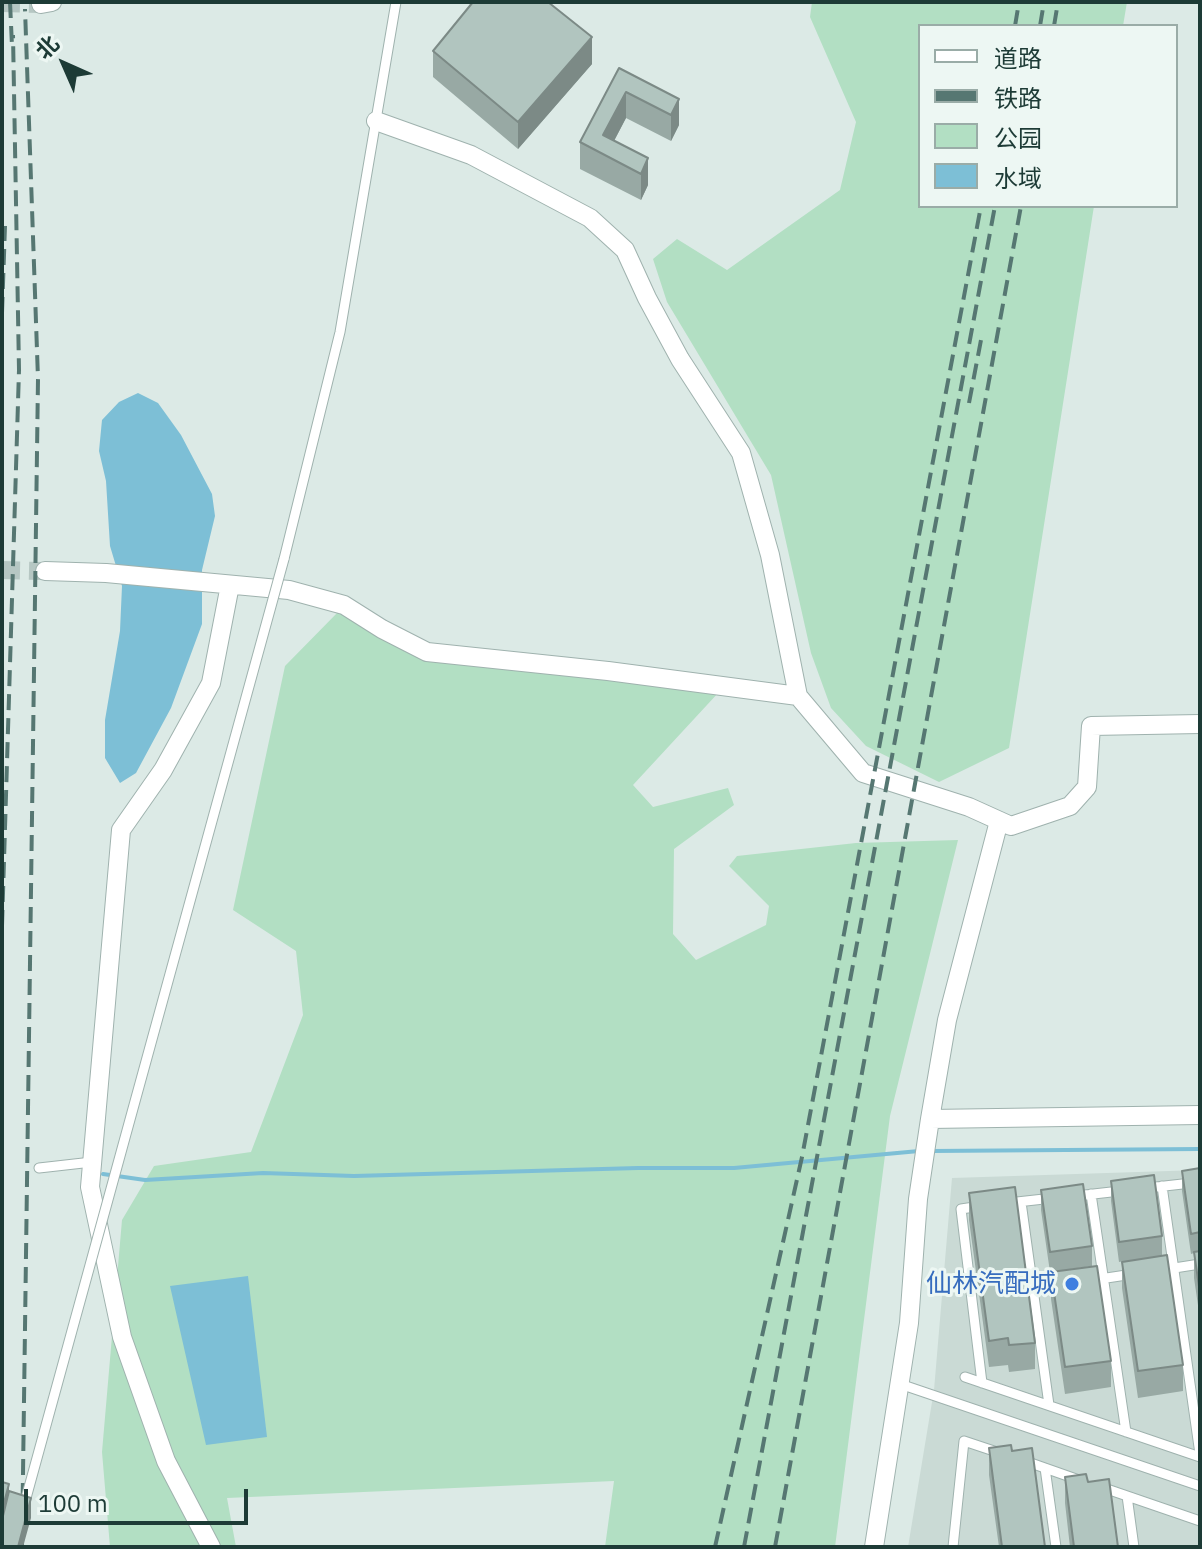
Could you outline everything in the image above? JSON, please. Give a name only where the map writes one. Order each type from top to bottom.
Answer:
[{"type":"street","points":[[376,121],[471,155],[590,218],[625,250],[680,359],[741,453],[770,555],[798,696],[863,773],[969,807],[1011,826],[1070,806],[1087,787],[1091,726],[1200,724]]},
{"type":"street","points":[[45,571],[106,573],[289,590],[344,605],[427,652],[608,671],[798,696]]},
{"type":"street","points":[[211,1547],[166,1461],[122,1337],[90,1187],[121,830],[163,770],[211,683],[230,585]]},
{"type":"street","points":[[874,1547],[909,1323],[918,1199],[947,1020],[999,821]]},
{"type":"street","points":[[930,1119],[1200,1115]]},
{"type":"lane","points":[[21,1519],[284,559],[340,332],[396,2]]},
{"type":"lane","points":[[39,1168],[92,1162]]},
{"type":"lane","points":[[982,1383],[961,1209],[1200,1182]]},
{"type":"lane","points":[[965,1377],[1200,1455],[1162,1186]]},
{"type":"lane","points":[[1091,1194],[1126,1432]]},
{"type":"lane","points":[[1021,1202],[1049,1405]]},
{"type":"lane","points":[[1159,1270],[1200,1264]]},
{"type":"lane","points":[[1089,1280],[1145,1272]]},
{"type":"lane","points":[[1033,1288],[1075,1282]]},
{"type":"lane","points":[[900,1384],[1200,1486]]},
{"type":"lane","points":[[953,1547],[964,1441],[1005,1454]]},
{"type":"lane","points":[[1018,1459],[1200,1521]]},
{"type":"lane","points":[[1045,1468],[1056,1547]]},
{"type":"lane","points":[[1127,1496],[1134,1547]]},
{"type":"shaded area","name":"仙林汽配城","points":[[1200,1170],[1200,1547],[908,1547],[934,1390],[952,1178]]},
{"type":"green space","points":[[812,2],[1127,2],[1123,24],[918,24],[918,208],[1094,208],[1009,748],[939,782],[866,746],[831,708],[811,653],[771,475],[667,302],[653,259],[677,239],[727,270],[840,190],[856,122],[810,17]]},
{"type":"green space","points":[[339,611],[425,659],[719,692],[633,785],[653,807],[728,788],[734,805],[674,849],[673,934],[696,960],[766,925],[769,906],[729,866],[737,856],[856,843],[958,840],[890,1116],[835,1547],[605,1547],[614,1481],[227,1498],[236,1547],[110,1547],[102,1452],[122,1220],[154,1166],[251,1152],[303,1015],[296,951],[233,910],[285,666]]},
{"type":"water","points":[[138,393],[158,403],[181,435],[212,494],[215,516],[202,570],[202,624],[171,708],[136,773],[120,783],[105,758],[105,720],[120,631],[122,586],[110,546],[106,481],[99,451],[102,420],[119,402]]},
{"type":"water","points":[[248,1276],[267,1437],[206,1445],[170,1286]]},
{"type":"building","points":[[473,2],[548,2],[592,37],[518,122],[433,51]]},
{"type":"building","points":[[619,68],[679,99],[671,115],[626,92],[603,135],[648,158],[641,174],[580,142]]},
{"type":"building","points":[[1200,1168],[1200,1232],[1191,1234],[1182,1171]]},
{"type":"building","points":[[1154,1175],[1162,1236],[1119,1242],[1111,1181]]},
{"type":"building","points":[[1083,1184],[1092,1246],[1050,1252],[1041,1190]]},
{"type":"building","points":[[1015,1187],[1035,1343],[1009,1345],[1008,1338],[989,1341],[969,1193]]},
{"type":"building","points":[[1200,1251],[1200,1293],[1194,1252]]},
{"type":"building","points":[[1167,1255],[1183,1365],[1138,1371],[1122,1262]]},
{"type":"building","points":[[1097,1266],[1111,1361],[1065,1367],[1051,1272]]},
{"type":"building","points":[[1011,1445],[1012,1451],[1032,1448],[1045,1547],[1002,1547],[989,1448]]},
{"type":"building","points":[[1086,1474],[1088,1482],[1109,1479],[1118,1547],[1074,1547],[1065,1477]]},
{"type":"building","points":[[2,1482],[9,1484],[2,1510]]},
{"type":"building","points":[[9,1491],[31,1498],[18,1547],[2,1547],[2,1520]]},
{"type":"waterway","points":[[931,1151],[1200,1149]]},
{"type":"waterway","points":[[103,1174],[145,1180],[263,1173],[354,1176],[734,1168],[919,1151]]},
{"type":"tunnel","points":[[2,3],[41,4]]},
{"type":"tunnel","points":[[2,570],[45,571]]},
{"type":"railway","points":[[10,2],[12,46]]},
{"type":"railway","points":[[1015,24],[1019,2]]},
{"type":"railway","points":[[1040,24],[1044,2]]},
{"type":"railway","points":[[1054,24],[1058,2]]},
{"type":"railway","points":[[22,1547],[38,379],[25,9]]},
{"type":"railway","points":[[2,926],[19,370],[13,35]]},
{"type":"railway","points":[[715,1547],[802,1157],[981,208]]},
{"type":"railway","points":[[744,1547],[995,208]]},
{"type":"railway","points":[[775,1547],[1021,208]]},
{"type":"railway","points":[[2,313],[5,226]]},
{"type":"railway","points":[[969,403],[981,340]]},
{"type":"place","name":"仙林汽配城","points":[[1072,1284]]}]
